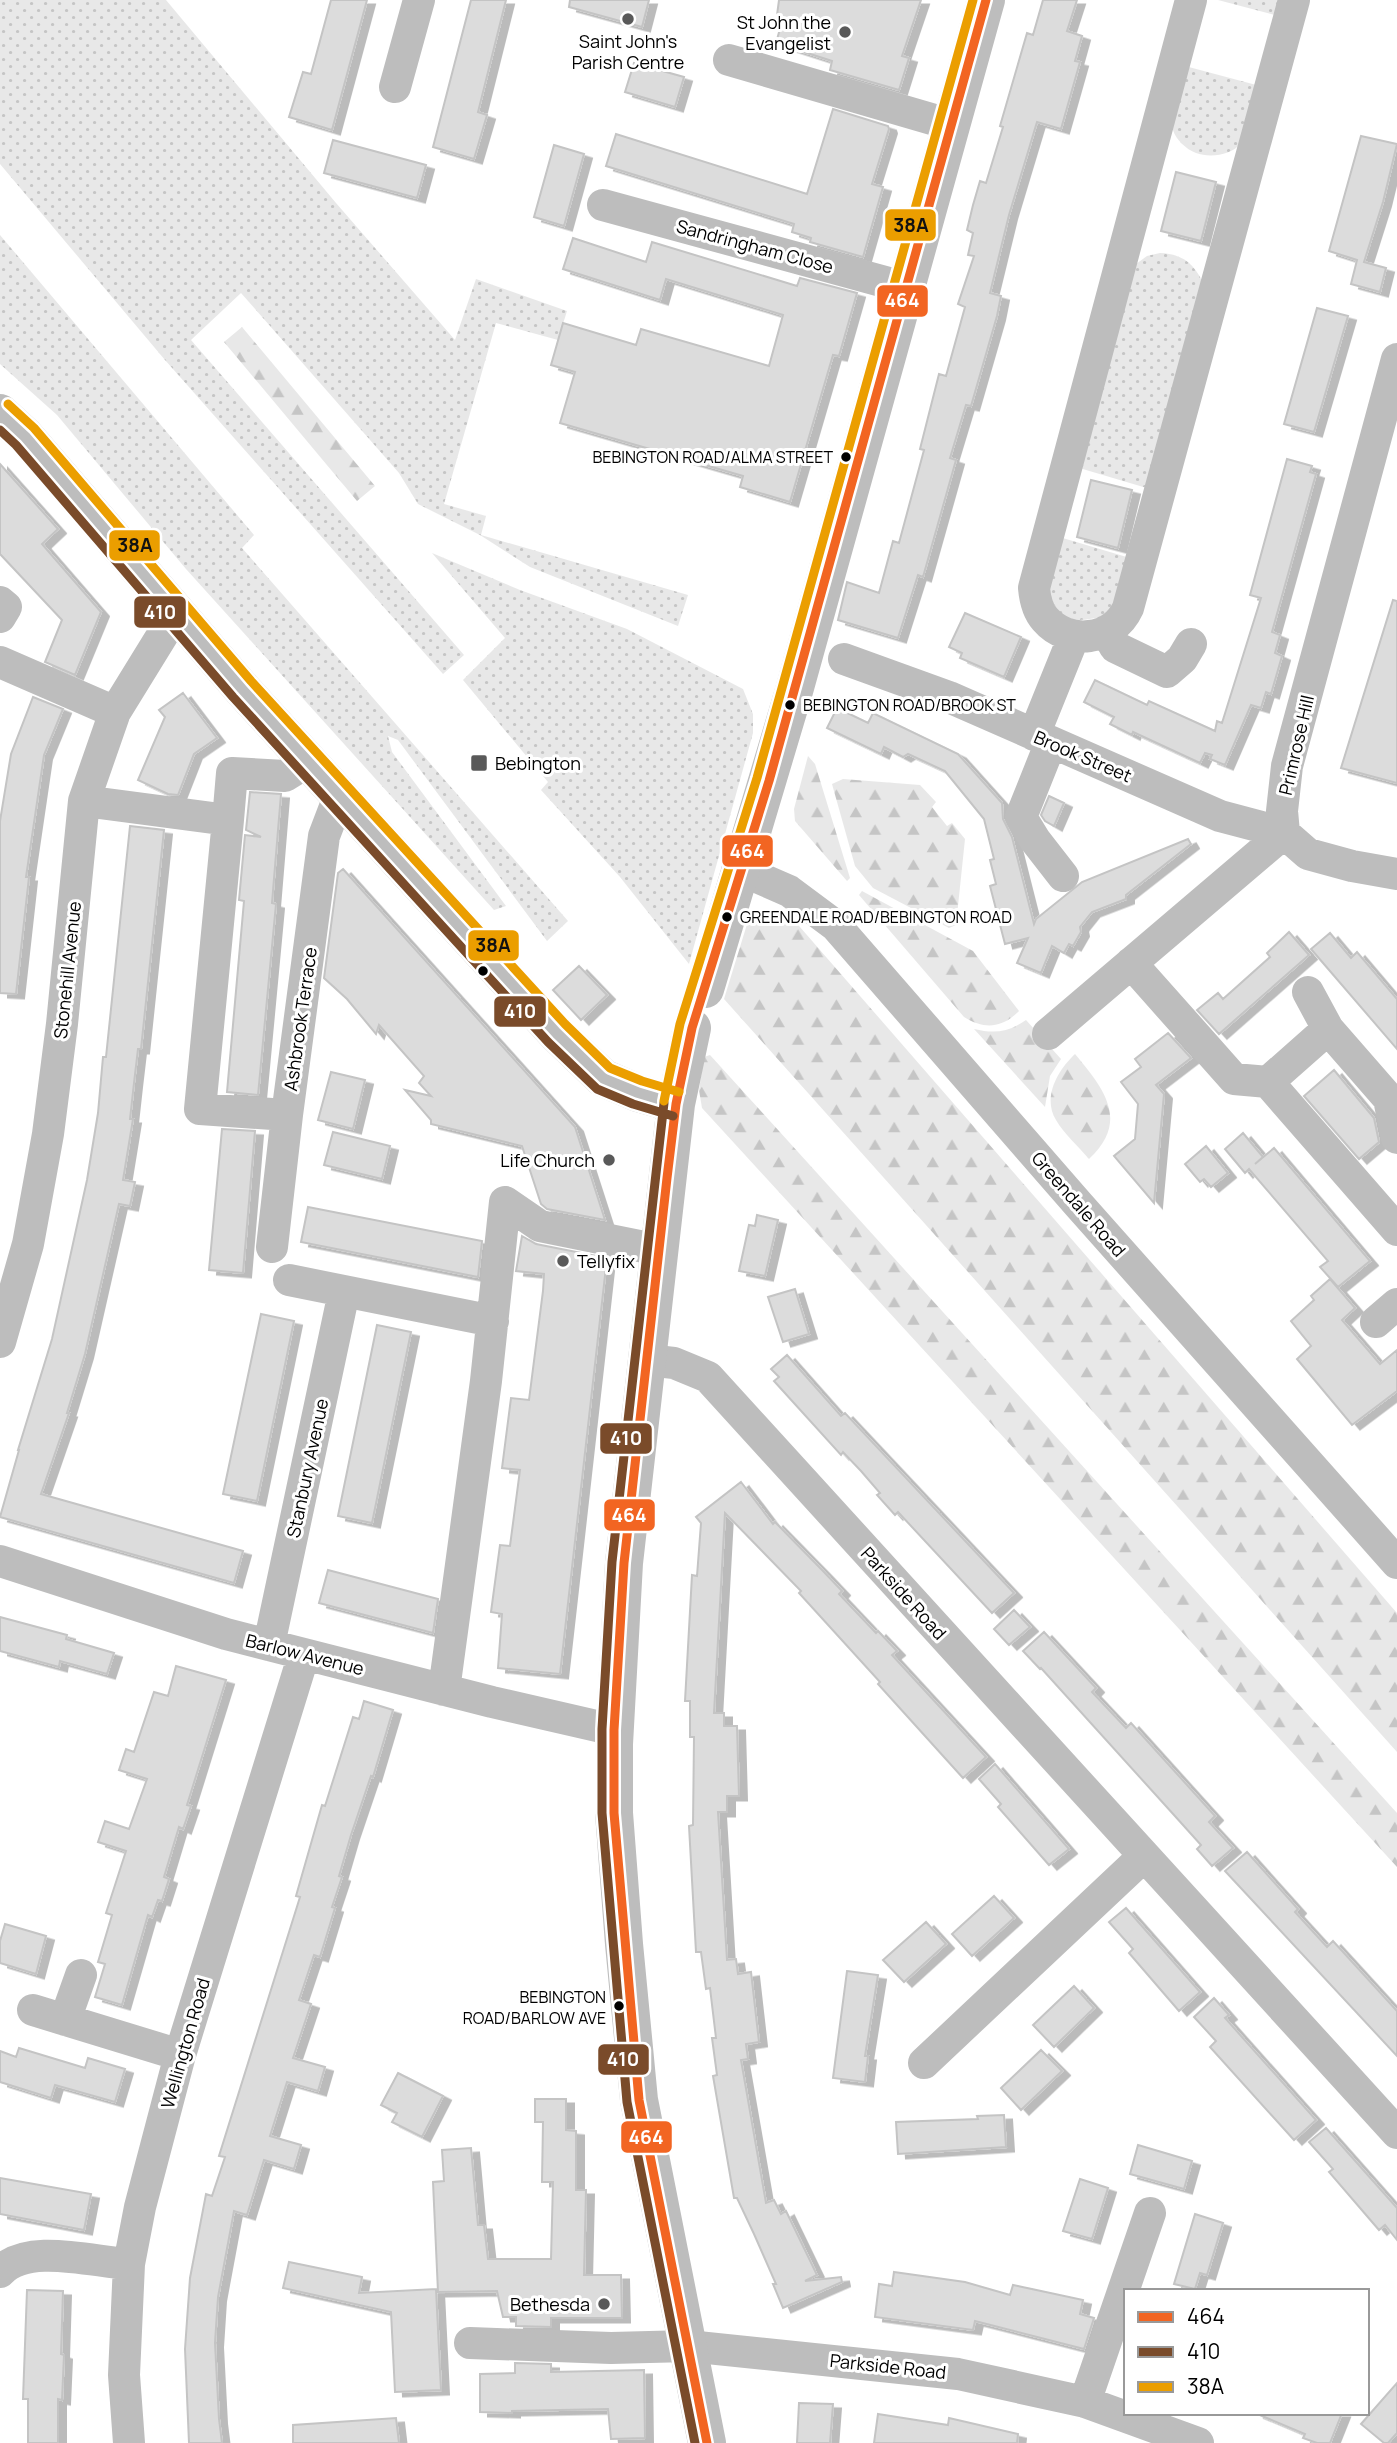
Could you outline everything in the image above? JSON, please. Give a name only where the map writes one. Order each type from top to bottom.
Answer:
[{"type":"main road","points":[[705,989],[769,780],[986,0]]},
{"type":"main road","points":[[0,413],[25,436],[176,613],[556,1033],[603,1078],[638,1093],[676,1104]]},
{"type":"main road","points":[[692,1028],[676,1104],[624,1563],[614,1730],[616,1839],[639,2100],[707,2443]]},
{"type":"street","points":[[395,87],[419,0]]},
{"type":"street","points":[[1191,0],[1034,588],[1036,603],[1043,617],[1054,628],[1074,636],[1084,637],[1113,627],[1128,608],[1294,0]]},
{"type":"street","points":[[729,60],[952,125]]},
{"type":"street","name":"Sandringham Close","points":[[603,205],[907,288]]},
{"type":"street","name":"Primrose Hill","points":[[1284,833],[1282,811],[1287,766],[1395,371]]},
{"type":"street","points":[[0,602],[6,607],[0,617]]},
{"type":"street","name":"Stonehill Avenue","points":[[0,1342],[28,1244],[48,1134],[84,801],[115,712],[176,613]]},
{"type":"street","points":[[1105,631],[1115,647],[1167,672],[1182,659],[1191,643]]},
{"type":"street","points":[[1063,876],[1021,817],[1074,636]]},
{"type":"street","name":"Brook Street","points":[[844,659],[949,697],[1220,816],[1284,833]]},
{"type":"street","points":[[0,662],[115,712]]},
{"type":"street","points":[[287,1115],[200,1109],[232,773],[285,776],[309,761]]},
{"type":"street","name":"Ashbrook Terrace","points":[[272,1247],[324,836],[340,794]]},
{"type":"street","points":[[84,801],[228,820]]},
{"type":"street","points":[[1048,1034],[1284,833],[1308,854],[1397,874]]},
{"type":"street","name":"Greendale Road","points":[[741,870],[789,891],[836,926],[1078,1204],[1397,1563]]},
{"type":"street","points":[[1131,963],[1234,1079],[1268,1082],[1397,1230]]},
{"type":"street","points":[[1308,992],[1328,1029],[1389,1099],[1397,1138]]},
{"type":"street","points":[[1268,1082],[1328,1029]]},
{"type":"street","points":[[444,1690],[493,1321],[505,1202],[540,1226],[659,1250]]},
{"type":"street","points":[[289,1280],[493,1321]]},
{"type":"street","name":"Stanbury Avenue","points":[[269,1645],[344,1292]]},
{"type":"street","name":"Parkside Road","points":[[647,1360],[674,1363],[708,1377],[1397,2133]]},
{"type":"street","name":"Barlow Avenue","points":[[0,1561],[226,1634],[614,1730]]},
{"type":"street","name":"Wellington Road","points":[[129,2443],[124,2375],[129,2264],[141,2207],[180,2055],[304,1654]]},
{"type":"street","points":[[924,2063],[1144,1856]]},
{"type":"street","points":[[65,2020],[81,1975]]},
{"type":"street","points":[[33,2010],[180,2055]]},
{"type":"street","points":[[1085,2402],[1150,2213]]},
{"type":"street","points":[[0,2272],[5,2266],[21,2259],[37,2256],[129,2264]]},
{"type":"street","name":"Parkside Road","points":[[470,2343],[611,2348],[688,2346],[958,2374],[1085,2402],[1198,2443]]},
{"type":"green space","points":[[0,0],[166,0],[455,340],[476,279],[567,311],[558,340],[496,323],[444,504],[486,516],[481,535],[688,595],[678,626],[530,567],[480,535],[418,504],[399,473],[241,293],[191,340],[464,655],[443,674],[165,360],[0,164]]},
{"type":"green space","points":[[1218,0],[1284,0],[1279,16]]},
{"type":"green space","points":[[1185,66],[1260,86],[1244,138],[1232,151],[1213,155],[1196,153],[1182,144],[1174,134],[1174,118]]},
{"type":"green space","points":[[0,235],[254,535],[242,548],[568,921],[547,941],[398,740],[388,736],[392,752],[506,906],[494,910],[186,569],[57,415],[0,364]]},
{"type":"green space","points":[[1160,253],[1186,260],[1202,281],[1150,489],[1076,467],[1136,264],[1147,256]]},
{"type":"green space","points":[[242,327],[375,486],[357,501],[224,342]]},
{"type":"green space","points":[[1056,536],[1130,558],[1133,565],[1106,616],[1083,620],[1068,618],[1051,600],[1045,589]]},
{"type":"green space","points":[[432,553],[520,590],[627,629],[743,689],[753,714],[753,733],[689,964],[620,877],[541,790],[548,782],[463,680],[505,638]]},
{"type":"green space","points":[[808,756],[815,764],[850,878],[847,881],[795,821],[794,809]]},
{"type":"green space","points":[[843,779],[920,785],[936,802],[932,807],[947,826],[952,823],[965,839],[956,925],[949,928],[873,888],[855,866],[832,784]]},
{"type":"green space","points":[[862,891],[973,951],[1019,1011],[1006,1021],[993,1025],[979,1024],[964,1017],[859,895]]},
{"type":"green space","points":[[774,911],[793,919],[1397,1613],[1397,1752],[724,999],[748,921]]},
{"type":"green space","points":[[1026,1020],[1061,1059],[1050,1076],[1045,1107],[974,1029],[1002,1031]]},
{"type":"green space","points":[[1075,1054],[1103,1093],[1110,1118],[1108,1131],[1101,1145],[1089,1159],[1059,1125],[1052,1111],[1051,1093],[1054,1084]]},
{"type":"green space","points":[[710,1055],[1397,1813],[1397,1867],[702,1108],[699,1090],[704,1057]]},
{"type":"building","points":[[331,0],[367,0],[332,130],[289,117],[303,72],[311,74]]},
{"type":"building","points":[[471,0],[506,0],[478,112],[487,115],[474,159],[433,147]]},
{"type":"building","name":"Saint John's Parish Centre","points":[[570,0],[649,0],[642,27],[569,7]]},
{"type":"building","name":"St John the Evangelist","points":[[779,0],[921,0],[902,56],[909,58],[899,90],[830,70],[832,61],[776,43],[781,25],[777,15]]},
{"type":"building","points":[[1043,0],[1077,0],[1067,31],[1082,36],[1075,61],[1080,62],[1061,129],[1037,122],[1009,215],[990,293],[1001,296],[997,316],[971,406],[966,405],[950,458],[956,460],[923,577],[918,575],[898,638],[838,620],[847,582],[879,593],[893,541],[899,543],[924,450],[920,449],[939,374],[946,376],[965,307],[958,304],[974,256],[968,255],[973,233],[967,230],[973,205],[980,181],[986,183],[1027,33],[1033,35]]},
{"type":"building","points":[[634,63],[684,77],[675,107],[625,92]]},
{"type":"building","points":[[833,109],[888,126],[889,129],[872,184],[883,187],[863,257],[810,242],[811,238],[792,232],[794,224],[606,166],[616,134],[807,194]]},
{"type":"building","points":[[1361,136],[1397,144],[1383,202],[1364,262],[1386,268],[1380,292],[1351,284],[1357,260],[1329,251]]},
{"type":"building","points":[[333,140],[426,165],[417,198],[324,173]]},
{"type":"building","points":[[554,145],[584,154],[564,226],[534,217]]},
{"type":"building","points":[[1176,172],[1216,182],[1201,241],[1161,231]]},
{"type":"building","points":[[573,238],[646,262],[652,242],[797,286],[800,278],[857,293],[839,356],[833,355],[790,502],[740,487],[743,476],[560,423],[575,372],[551,365],[563,323],[636,345],[641,329],[769,366],[783,315],[666,279],[660,300],[563,269]]},
{"type":"building","points":[[1317,308],[1348,316],[1314,432],[1284,424]]},
{"type":"building","points":[[1287,459],[1312,466],[1310,472],[1316,474],[1272,632],[1280,635],[1275,653],[1282,656],[1271,694],[1266,692],[1261,708],[1251,705],[1225,765],[1210,759],[1212,755],[1205,753],[1200,763],[1110,724],[1114,717],[1084,702],[1095,680],[1147,705],[1149,701],[1215,731],[1217,721],[1222,723],[1261,598],[1250,595]]},
{"type":"building","points":[[0,464],[58,529],[42,544],[101,612],[75,675],[45,662],[62,620],[0,554]]},
{"type":"building","points":[[1091,480],[1132,490],[1118,548],[1077,537]]},
{"type":"building","points":[[1393,600],[1397,601],[1397,783],[1341,768]]},
{"type":"building","points":[[965,613],[1021,637],[1004,677],[960,658],[962,653],[949,647]]},
{"type":"building","points":[[183,693],[217,738],[194,754],[178,795],[168,794],[138,780],[165,717],[159,710]]},
{"type":"building","points":[[33,697],[63,709],[44,755],[26,877],[29,877],[16,994],[0,993],[0,821],[11,754]]},
{"type":"building","points":[[837,708],[868,723],[873,713],[958,754],[1002,803],[1003,819],[1012,837],[1034,924],[1036,919],[1082,882],[1188,839],[1191,844],[1126,895],[1126,899],[1092,912],[1080,927],[1081,932],[1073,946],[1069,944],[1064,953],[1052,946],[1041,973],[1017,963],[1028,938],[1005,944],[990,886],[996,884],[990,860],[994,859],[984,819],[945,771],[908,754],[903,757],[884,747],[881,754],[827,728]]},
{"type":"building","points":[[250,792],[281,794],[272,903],[276,904],[258,1095],[227,1092],[244,901],[239,900],[245,835],[261,837],[246,830]]},
{"type":"building","points":[[1049,796],[1064,803],[1054,826],[1041,815]]},
{"type":"building","points":[[130,826],[164,830],[141,1049],[138,1049],[130,1119],[133,1119],[123,1180],[135,1182],[130,1206],[119,1204],[85,1354],[69,1413],[41,1494],[243,1551],[234,1583],[0,1517],[52,1339],[87,1180],[98,1113],[103,1057],[106,1057]]},
{"type":"building","points":[[343,869],[575,1127],[605,1220],[547,1209],[541,1204],[522,1146],[431,1124],[431,1120],[405,1090],[431,1096],[419,1083],[424,1076],[379,1025],[376,1034],[347,999],[324,978],[338,873]]},
{"type":"building","points":[[1289,932],[1309,955],[1219,1034],[1197,1010],[1218,993],[1223,999],[1270,957],[1267,953]]},
{"type":"building","points":[[1330,933],[1351,958],[1357,952],[1397,999],[1397,1049],[1311,949]]},
{"type":"building","points":[[579,966],[607,995],[581,1020],[553,990]]},
{"type":"building","points":[[1168,1033],[1191,1058],[1156,1085],[1164,1094],[1154,1203],[1114,1156],[1135,1139],[1138,1104],[1121,1082],[1141,1067],[1135,1059]]},
{"type":"building","points":[[1334,1070],[1374,1118],[1379,1142],[1359,1159],[1304,1096]]},
{"type":"building","points":[[331,1072],[365,1080],[353,1129],[318,1120]]},
{"type":"building","points":[[222,1129],[255,1131],[243,1273],[209,1270]]},
{"type":"building","points":[[333,1132],[390,1146],[382,1179],[324,1165]]},
{"type":"building","points":[[1243,1133],[1263,1157],[1255,1164],[1274,1148],[1370,1261],[1338,1287],[1320,1267],[1328,1261],[1249,1169],[1245,1173],[1225,1149]]},
{"type":"building","points":[[1206,1146],[1228,1173],[1211,1187],[1204,1179],[1200,1182],[1185,1164]]},
{"type":"building","points":[[308,1207],[482,1241],[478,1277],[301,1242]]},
{"type":"building","points":[[757,1215],[778,1220],[765,1276],[739,1271],[749,1225],[755,1226]]},
{"type":"building","points":[[522,1236],[536,1244],[607,1258],[560,1674],[498,1668],[502,1614],[491,1612],[500,1545],[510,1546],[520,1470],[502,1468],[511,1398],[529,1400],[543,1291],[544,1274],[516,1271]]},
{"type":"building","points":[[1330,1279],[1355,1308],[1342,1320],[1380,1364],[1397,1350],[1397,1391],[1352,1425],[1297,1359],[1311,1346],[1291,1321],[1314,1300],[1311,1296]]},
{"type":"building","points":[[795,1289],[809,1334],[783,1342],[768,1297]]},
{"type":"building","points":[[261,1314],[294,1321],[257,1501],[223,1494]]},
{"type":"building","points":[[377,1325],[411,1332],[372,1523],[338,1516]]},
{"type":"building","points":[[787,1355],[841,1416],[845,1413],[1014,1593],[992,1613],[898,1512],[895,1515],[861,1471],[843,1452],[841,1455],[774,1381],[779,1377],[771,1369]]},
{"type":"building","points":[[741,1482],[773,1524],[775,1522],[823,1571],[842,1591],[839,1594],[897,1651],[892,1655],[986,1757],[963,1778],[799,1593],[801,1591],[725,1513],[714,1713],[724,1713],[724,1726],[737,1726],[739,1796],[727,1796],[727,1812],[718,1812],[727,1960],[736,1959],[738,1974],[751,1972],[759,2042],[746,2044],[748,2059],[741,2060],[766,2203],[774,2200],[781,2214],[786,2211],[817,2275],[805,2281],[841,2277],[842,2282],[783,2308],[773,2284],[776,2284],[754,2234],[737,2198],[734,2198],[713,2076],[717,2075],[712,2038],[716,2038],[710,1988],[706,1989],[701,1952],[696,1952],[689,1826],[693,1825],[694,1737],[690,1737],[690,1701],[685,1701],[692,1575],[697,1576],[701,1523],[696,1517]]},
{"type":"building","points":[[328,1570],[438,1599],[433,1633],[319,1603]]},
{"type":"building","points":[[1014,1610],[1030,1627],[1009,1645],[994,1629]]},
{"type":"building","points":[[0,1617],[67,1635],[66,1639],[114,1653],[107,1674],[60,1661],[59,1667],[0,1651]]},
{"type":"building","points":[[1044,1632],[1096,1688],[1092,1692],[1126,1728],[1131,1723],[1215,1816],[1209,1822],[1233,1848],[1212,1866],[1197,1849],[1201,1845],[1023,1651]]},
{"type":"building","points":[[176,1666],[226,1680],[187,1805],[191,1806],[183,1829],[179,1827],[164,1877],[169,1879],[162,1901],[158,1900],[152,1917],[148,1915],[122,2005],[95,1997],[105,1964],[98,1962],[112,1915],[106,1913],[126,1851],[98,1842],[105,1821],[129,1829],[147,1779],[119,1770],[126,1749],[134,1752],[154,1692],[168,1696]]},
{"type":"building","points":[[364,1701],[393,1710],[373,1777],[371,1776],[351,1835],[332,1907],[335,1908],[320,1957],[314,1955],[299,2000],[311,2004],[293,2058],[325,2067],[318,2091],[287,2082],[270,2136],[301,2145],[294,2169],[264,2160],[247,2215],[234,2211],[218,2297],[215,2343],[222,2443],[189,2443],[185,2349],[190,2278],[206,2194],[212,2196],[225,2157],[219,2156],[300,1897],[296,1896],[322,1805],[325,1806],[353,1717],[359,1719]]},
{"type":"building","points":[[995,1764],[1069,1849],[1049,1865],[998,1807],[1001,1804],[979,1779]]},
{"type":"building","points":[[1247,1852],[1298,1909],[1295,1912],[1327,1947],[1333,1941],[1397,2011],[1397,2056],[1225,1871]]},
{"type":"building","points":[[994,1896],[1014,1918],[972,1956],[952,1934]]},
{"type":"building","points":[[1126,1908],[1200,1992],[1179,2011],[1129,1953],[1133,1949],[1109,1922]]},
{"type":"building","points":[[926,1922],[946,1944],[904,1982],[883,1960]]},
{"type":"building","points":[[5,1924],[46,1936],[36,1974],[0,1963],[0,1941]]},
{"type":"building","points":[[847,1971],[878,1975],[865,2056],[868,2056],[865,2082],[833,2078]]},
{"type":"building","points":[[1074,1986],[1094,2008],[1054,2047],[1033,2025]]},
{"type":"building","points":[[1214,1998],[1229,2015],[1225,2018],[1316,2120],[1294,2140],[1210,2047],[1216,2041],[1194,2017]]},
{"type":"building","points":[[19,2048],[85,2068],[88,2058],[125,2069],[115,2102],[55,2085],[51,2098],[0,2082],[0,2051],[16,2057]]},
{"type":"building","points":[[1041,2050],[1062,2071],[1021,2110],[1001,2088]]},
{"type":"building","points":[[398,2073],[443,2096],[422,2137],[392,2122],[397,2113],[381,2105]]},
{"type":"building","points":[[535,2099],[566,2099],[566,2130],[576,2131],[576,2190],[586,2190],[584,2275],[621,2275],[622,2318],[551,2318],[551,2327],[516,2326],[516,2317],[503,2317],[497,2291],[438,2292],[433,2182],[444,2181],[442,2150],[471,2148],[478,2225],[484,2225],[488,2259],[551,2259],[553,2182],[542,2182],[543,2122],[535,2122]]},
{"type":"building","points":[[1004,2115],[1006,2147],[898,2154],[896,2122],[978,2119],[977,2116]]},
{"type":"building","points":[[1326,2128],[1397,2208],[1397,2240],[1385,2225],[1379,2230],[1329,2172],[1333,2169],[1309,2142]]},
{"type":"building","points":[[1138,2145],[1192,2161],[1184,2189],[1130,2174]]},
{"type":"building","points":[[0,2178],[91,2194],[84,2230],[0,2214]]},
{"type":"building","points":[[1080,2179],[1108,2188],[1092,2239],[1063,2231]]},
{"type":"building","points":[[1195,2214],[1223,2223],[1207,2275],[1200,2273],[1195,2289],[1174,2284]]},
{"type":"building","points":[[289,2262],[362,2277],[359,2293],[436,2289],[441,2390],[395,2392],[391,2312],[283,2288]]},
{"type":"building","points":[[894,2272],[965,2282],[1010,2295],[1013,2285],[1083,2300],[1080,2314],[1094,2318],[1084,2349],[975,2321],[973,2330],[875,2317],[879,2284],[892,2286]]},
{"type":"building","points":[[27,2290],[63,2291],[61,2354],[64,2355],[62,2400],[58,2399],[58,2443],[28,2443],[28,2399],[23,2399]]},
{"type":"building","points":[[515,2363],[551,2364],[551,2372],[644,2370],[645,2438],[611,2439],[608,2409],[480,2412],[480,2374],[515,2373]]},
{"type":"building","points":[[1397,2383],[1397,2433],[1388,2443],[1384,2443],[1361,2424]]},
{"type":"building","points":[[799,2403],[833,2404],[830,2443],[797,2443]]},
{"type":"building","points":[[878,2414],[948,2425],[949,2418],[1018,2434],[1017,2443],[874,2443]]},
{"type":"building","points":[[1260,2415],[1341,2415],[1330,2443],[1317,2443],[1303,2438],[1305,2434]]},
{"type":"building","points":[[396,2418],[399,2443],[293,2443],[293,2425]]},
{"type":"transit line","name":"38A","points":[[664,1101],[680,1024],[757,778],[973,0]]},
{"type":"transit line","name":"464","points":[[707,2443],[639,2100],[614,1813],[614,1730],[624,1563],[667,1178],[676,1104],[692,1028],[769,781],[986,0]]},
{"type":"transit line","name":"38A","points":[[8,404],[34,428],[251,681],[565,1024],[610,1068],[679,1092]]},
{"type":"transit line","name":"410","points":[[0,430],[16,445],[233,697],[548,1042],[597,1089],[673,1116]]},
{"type":"transit line","name":"410","points":[[664,1103],[612,1562],[602,1729],[602,1813],[627,2102],[695,2443]]},
{"type":"place","name":"Saint John's Parish Centre","points":[[628,19]]},
{"type":"place","name":"St John the Evangelist","points":[[845,32]]},
{"type":"place","name":"BEBINGTON ROAD/ALMA STREET","points":[[846,457]]},
{"type":"place","name":"BEBINGTON ROAD/BROOK ST","points":[[790,705]]},
{"type":"place","name":"Bebington","points":[[479,763]]},
{"type":"place","name":"GREENDALE ROAD/BEBINGTON ROAD","points":[[727,917]]},
{"type":"place","name":"Life Church","points":[[609,1160]]},
{"type":"place","name":"Tellyfix","points":[[563,1261]]},
{"type":"place","name":"BEBINGTON ROAD/BARLOW AVE","points":[[619,2006]]},
{"type":"place","name":"Bethesda","points":[[604,2304]]}]
